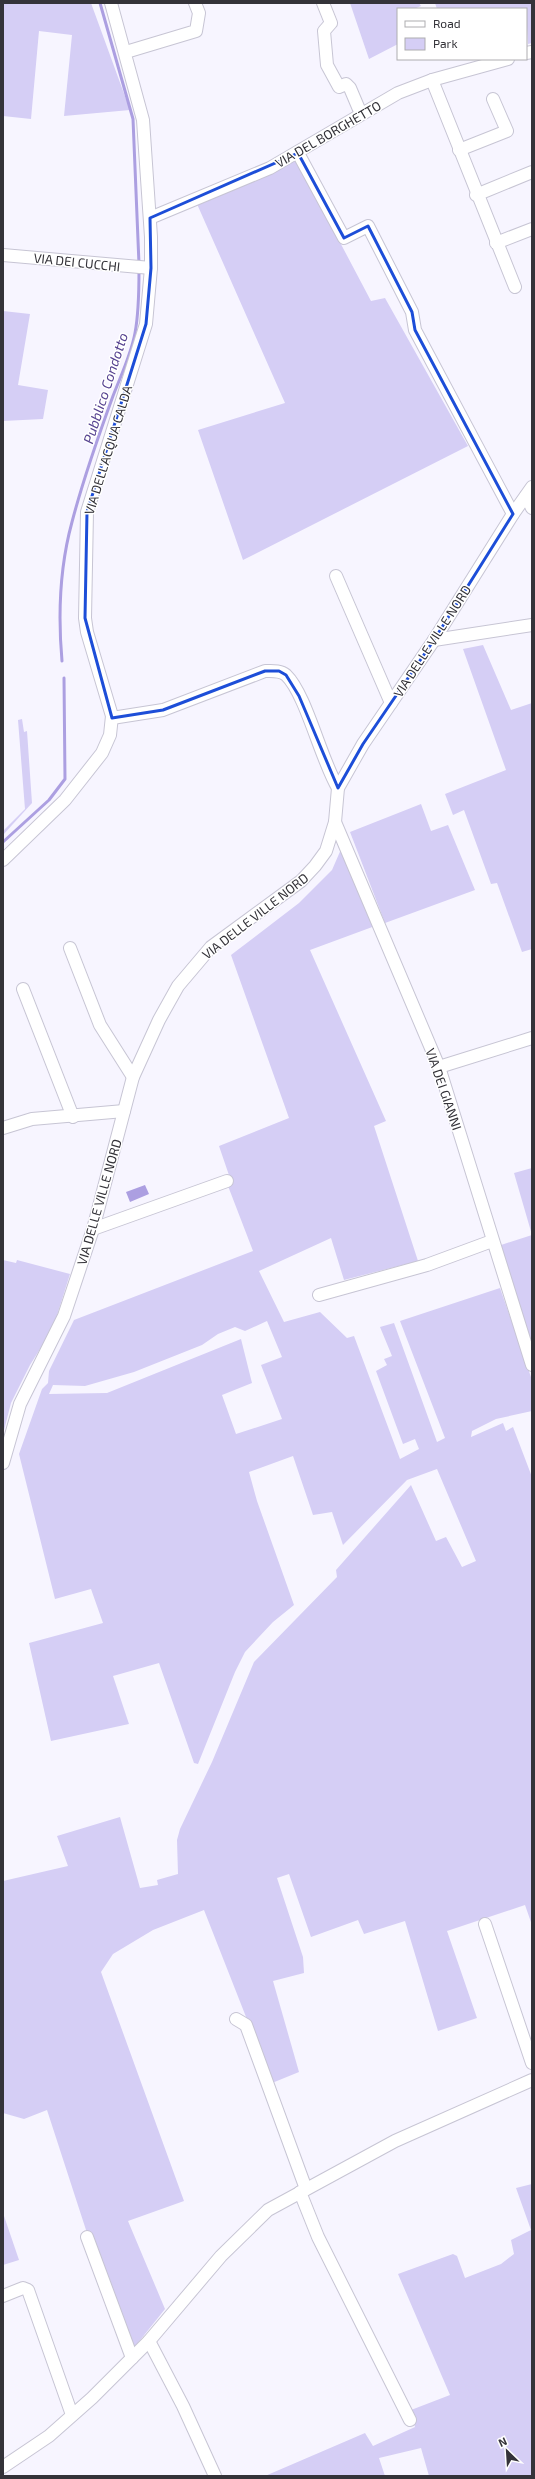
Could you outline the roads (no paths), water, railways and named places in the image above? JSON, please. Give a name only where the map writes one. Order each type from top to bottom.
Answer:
[{"type":"street","name":"VIA DELL'ACQUA CALDA","points":[[3,860],[65,800],[89,770],[110,735],[112,718],[85,618],[87,512],[146,324],[151,268],[150,218],[143,120],[126,52],[111,3]]},
{"type":"street","points":[[126,52],[196,31],[199,13],[195,3]]},
{"type":"street","points":[[323,3],[331,23],[324,31],[327,65],[340,87],[346,84],[350,88],[361,114]]},
{"type":"street","name":"VIA DEL BORGHETTO","points":[[150,218],[263,170],[298,153],[398,93],[432,80],[504,60]]},
{"type":"street","points":[[432,80],[476,195],[515,287]]},
{"type":"street","points":[[459,150],[507,131],[493,99]]},
{"type":"street","points":[[298,153],[344,238],[368,226],[412,312],[415,330],[513,514]]},
{"type":"street","points":[[476,195],[532,172]]},
{"type":"street","points":[[496,243],[532,229]]},
{"type":"street","name":"VIA DEI CUCCHI","points":[[3,255],[133,268],[151,268]]},
{"type":"street","points":[[529,492],[532,508]]},
{"type":"street","name":"VIA DELLE VILLE NORD","points":[[3,1463],[20,1404],[64,1316],[93,1229],[133,1077],[159,1020],[178,986],[193,966],[211,947],[302,881],[326,851],[335,822],[338,788],[363,744],[434,640],[513,514],[529,492]]},
{"type":"street","points":[[336,576],[391,703]]},
{"type":"street","points":[[434,640],[532,625]]},
{"type":"street","points":[[112,718],[163,710],[265,671],[279,671],[286,675],[299,696],[330,775],[338,788]]},
{"type":"street","name":"VIA DEI GIANNI","points":[[335,822],[438,1067],[532,1365]]},
{"type":"street","points":[[70,948],[100,1025],[133,1077]]},
{"type":"street","points":[[23,989],[73,1117]]},
{"type":"street","points":[[438,1067],[532,1038]]},
{"type":"street","points":[[3,1128],[32,1119],[73,1117],[124,1111]]},
{"type":"street","points":[[93,1229],[227,1181]]},
{"type":"street","points":[[320,1295],[427,1265],[492,1241]]},
{"type":"street","points":[[485,1924],[532,2063]]},
{"type":"street","points":[[236,2019],[246,2025],[318,2237],[410,2420]]},
{"type":"street","points":[[3,2467],[49,2436],[132,2358],[149,2341],[221,2256],[268,2210],[395,2141],[532,2080]]},
{"type":"street","points":[[87,2237],[132,2358]]},
{"type":"street","points":[[35,2287],[75,2412]]},
{"type":"street","points":[[3,2296],[23,2288],[28,2290],[75,2412]]},
{"type":"street","points":[[149,2341],[180,2399],[215,2476]]},
{"type":"waterway","name":"Pubblico Condotto","points":[[100,3],[133,119],[139,264]]},
{"type":"waterway","name":"Pubblico Condotto","points":[[62,661],[60,609],[68,539],[76,506],[91,459],[133,341],[138,309],[139,270]]},
{"type":"waterway","name":"Pubblico Condotto","points":[[3,842],[49,800],[65,779],[64,678]]}]
